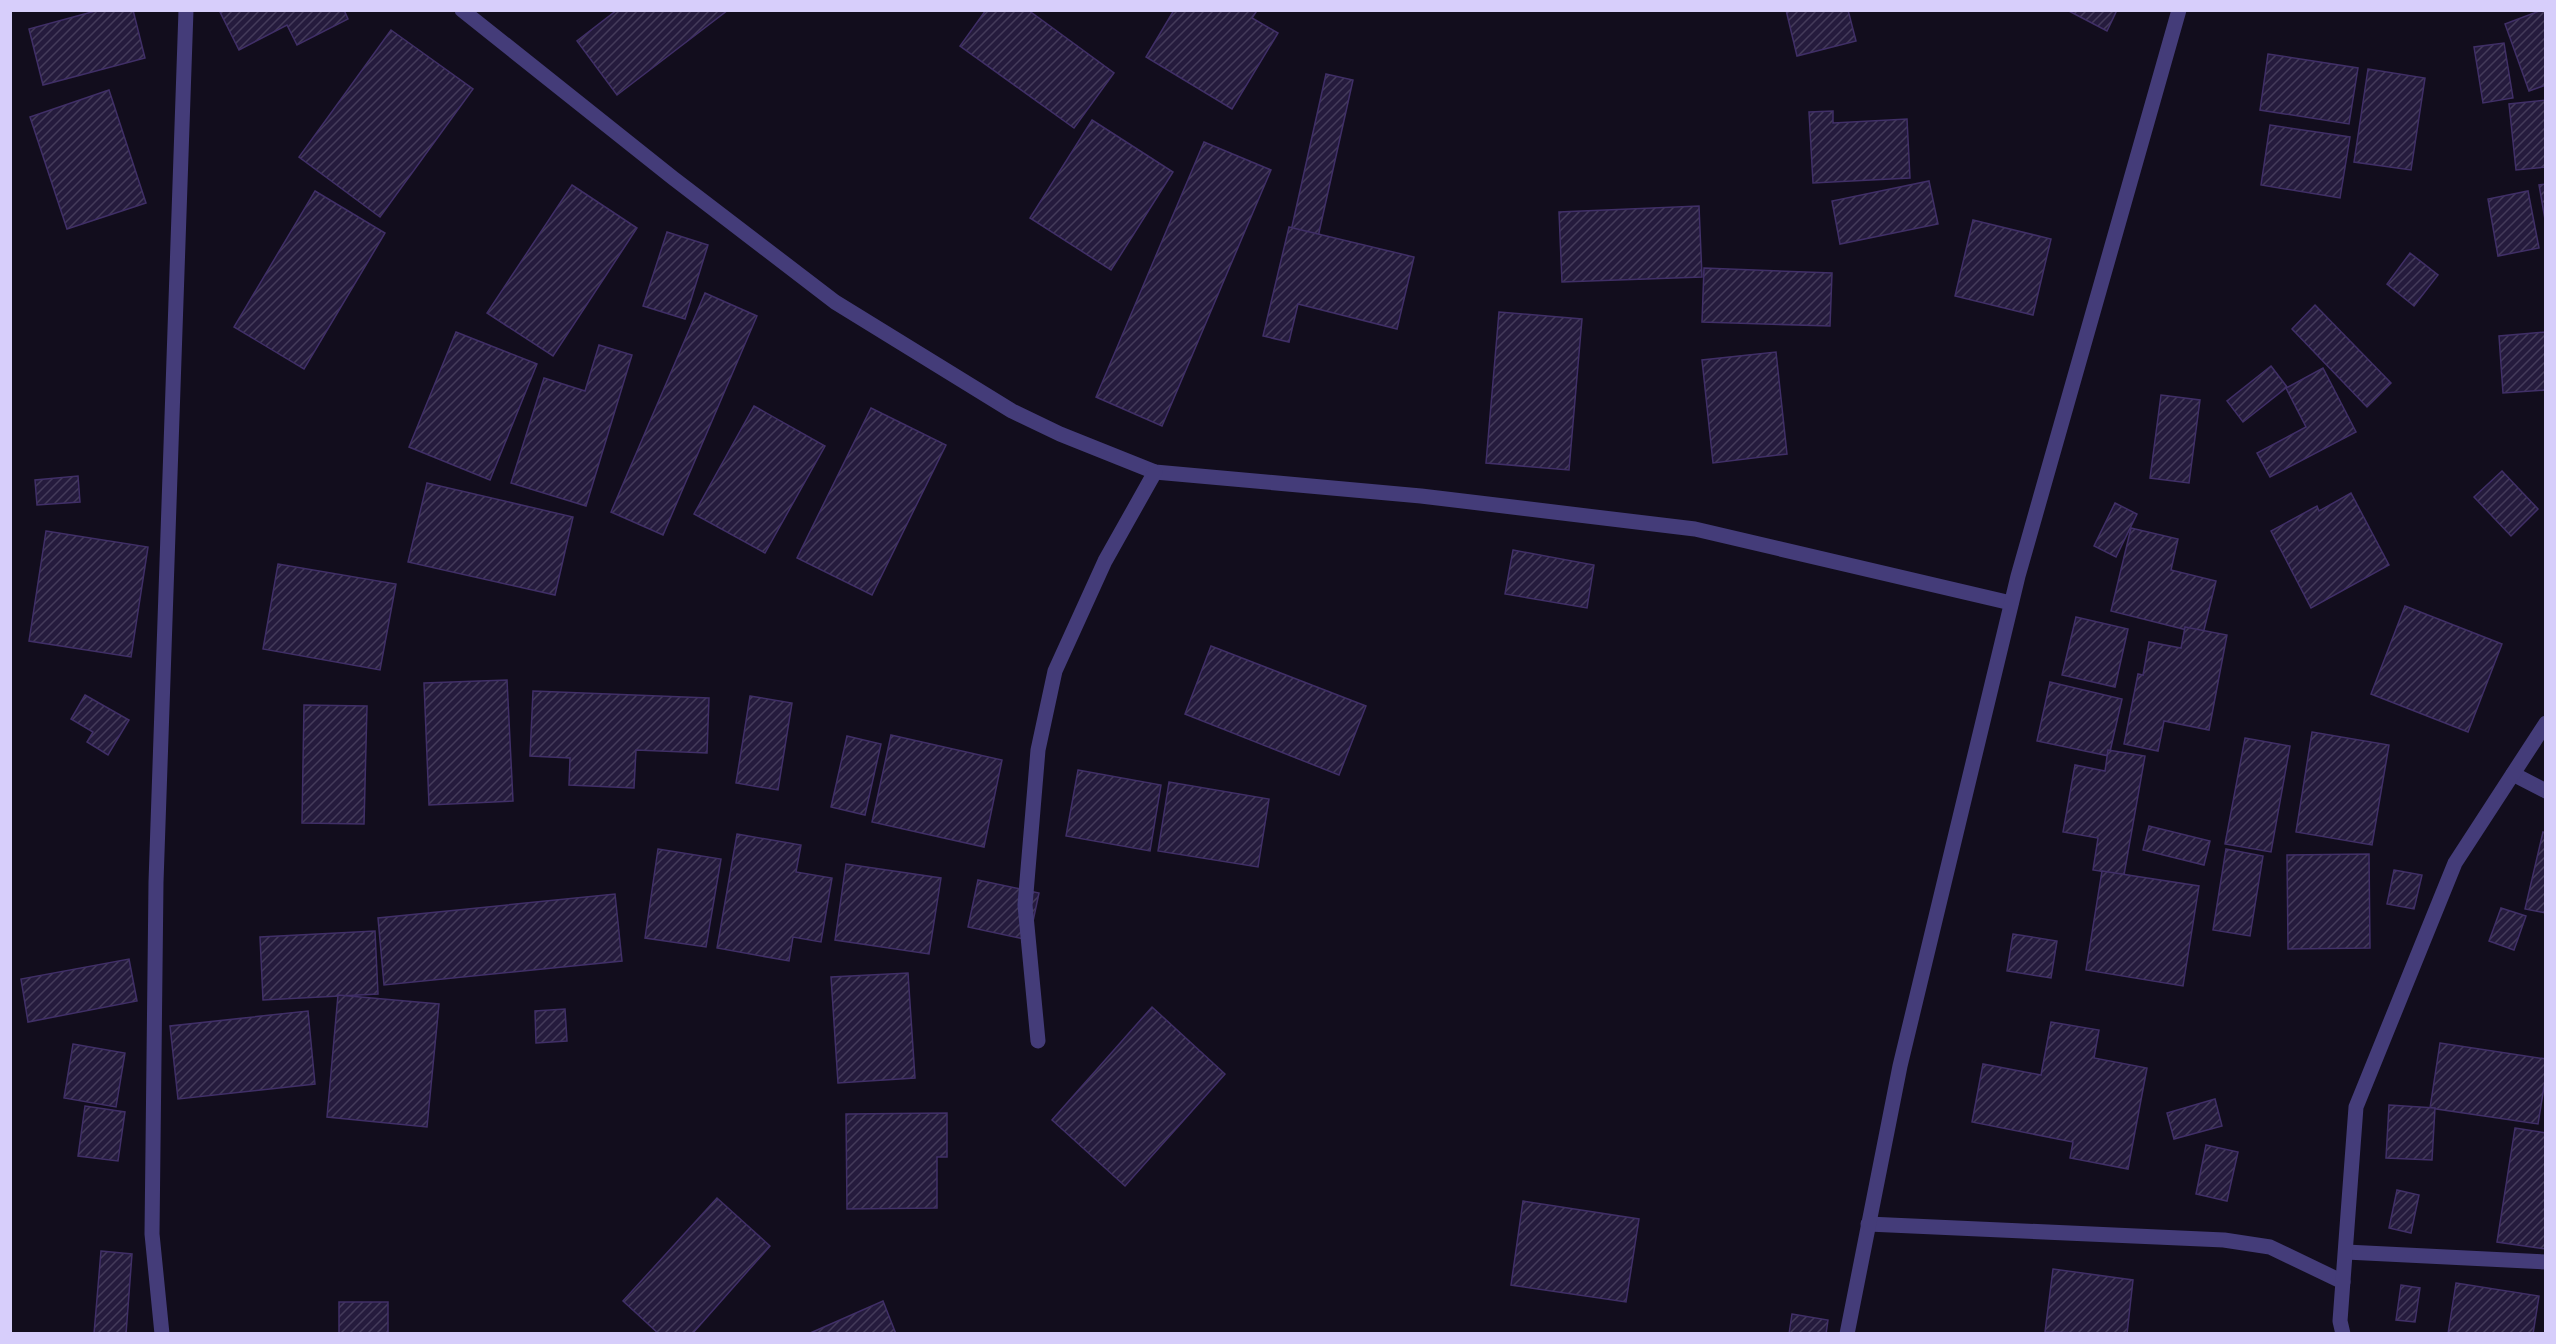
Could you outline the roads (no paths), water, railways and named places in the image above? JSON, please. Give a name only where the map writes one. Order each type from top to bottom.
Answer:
[{"type":"street","points":[[162,1334],[152,1234],[156,882],[186,10]]},
{"type":"street","points":[[462,10],[663,171],[835,302],[1012,411],[1060,434],[1155,472],[1421,496],[1695,529],[2011,603]]},
{"type":"street","points":[[1847,1334],[1900,1066],[2011,603],[2179,10]]},
{"type":"street","points":[[1038,1041],[1025,905],[1038,750],[1055,671],[1105,561],[1155,472]]},
{"type":"street","points":[[2343,1334],[2340,1321],[2356,1107],[2455,863],[2546,723]]},
{"type":"street","points":[[2513,774],[2546,791]]},
{"type":"street","points":[[1868,1224],[2224,1240],[2270,1247],[2343,1282]]},
{"type":"street","points":[[2346,1252],[2546,1262]]}]
